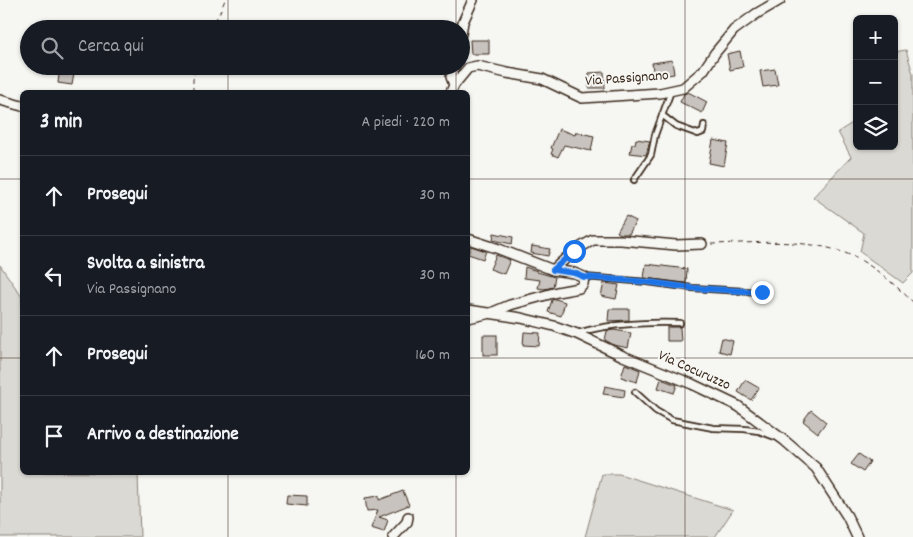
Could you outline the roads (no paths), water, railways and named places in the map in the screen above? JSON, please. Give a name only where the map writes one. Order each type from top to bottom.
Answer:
[{"type":"street","points":[[464,20],[473,0]]},
{"type":"street","name":"Via Passignano","points":[[470,68],[477,66],[542,79],[582,98],[671,91],[684,88],[703,70],[734,30],[780,0]]},
{"type":"street","points":[[452,75],[452,89]]},
{"type":"street","name":"Via Passignano","points":[[452,89],[463,75]]},
{"type":"street","points":[[0,100],[20,105]]},
{"type":"street","points":[[470,240],[553,270],[574,273],[584,277],[583,284],[579,288],[557,292],[510,305],[491,313],[470,318]]},
{"type":"street","points":[[553,270],[574,251],[593,240],[621,240],[676,245],[702,244]]},
{"type":"street","name":"Via Cocuruzzo","points":[[470,310],[522,318],[577,334],[738,406],[785,441],[816,468],[847,516],[857,537]]},
{"type":"street","points":[[393,537],[407,522],[408,517]]},
{"type":"lane","points":[[634,180],[651,155],[655,135],[671,91]]},
{"type":"lane","points":[[662,115],[676,126],[698,134],[703,132],[704,125]]},
{"type":"lane","points":[[584,277],[648,282],[692,288],[762,292]]},
{"type":"lane","points":[[577,334],[610,326],[657,322],[680,323]]},
{"type":"lane","points":[[635,392],[656,411],[672,420],[713,428],[744,428],[785,441]]}]
